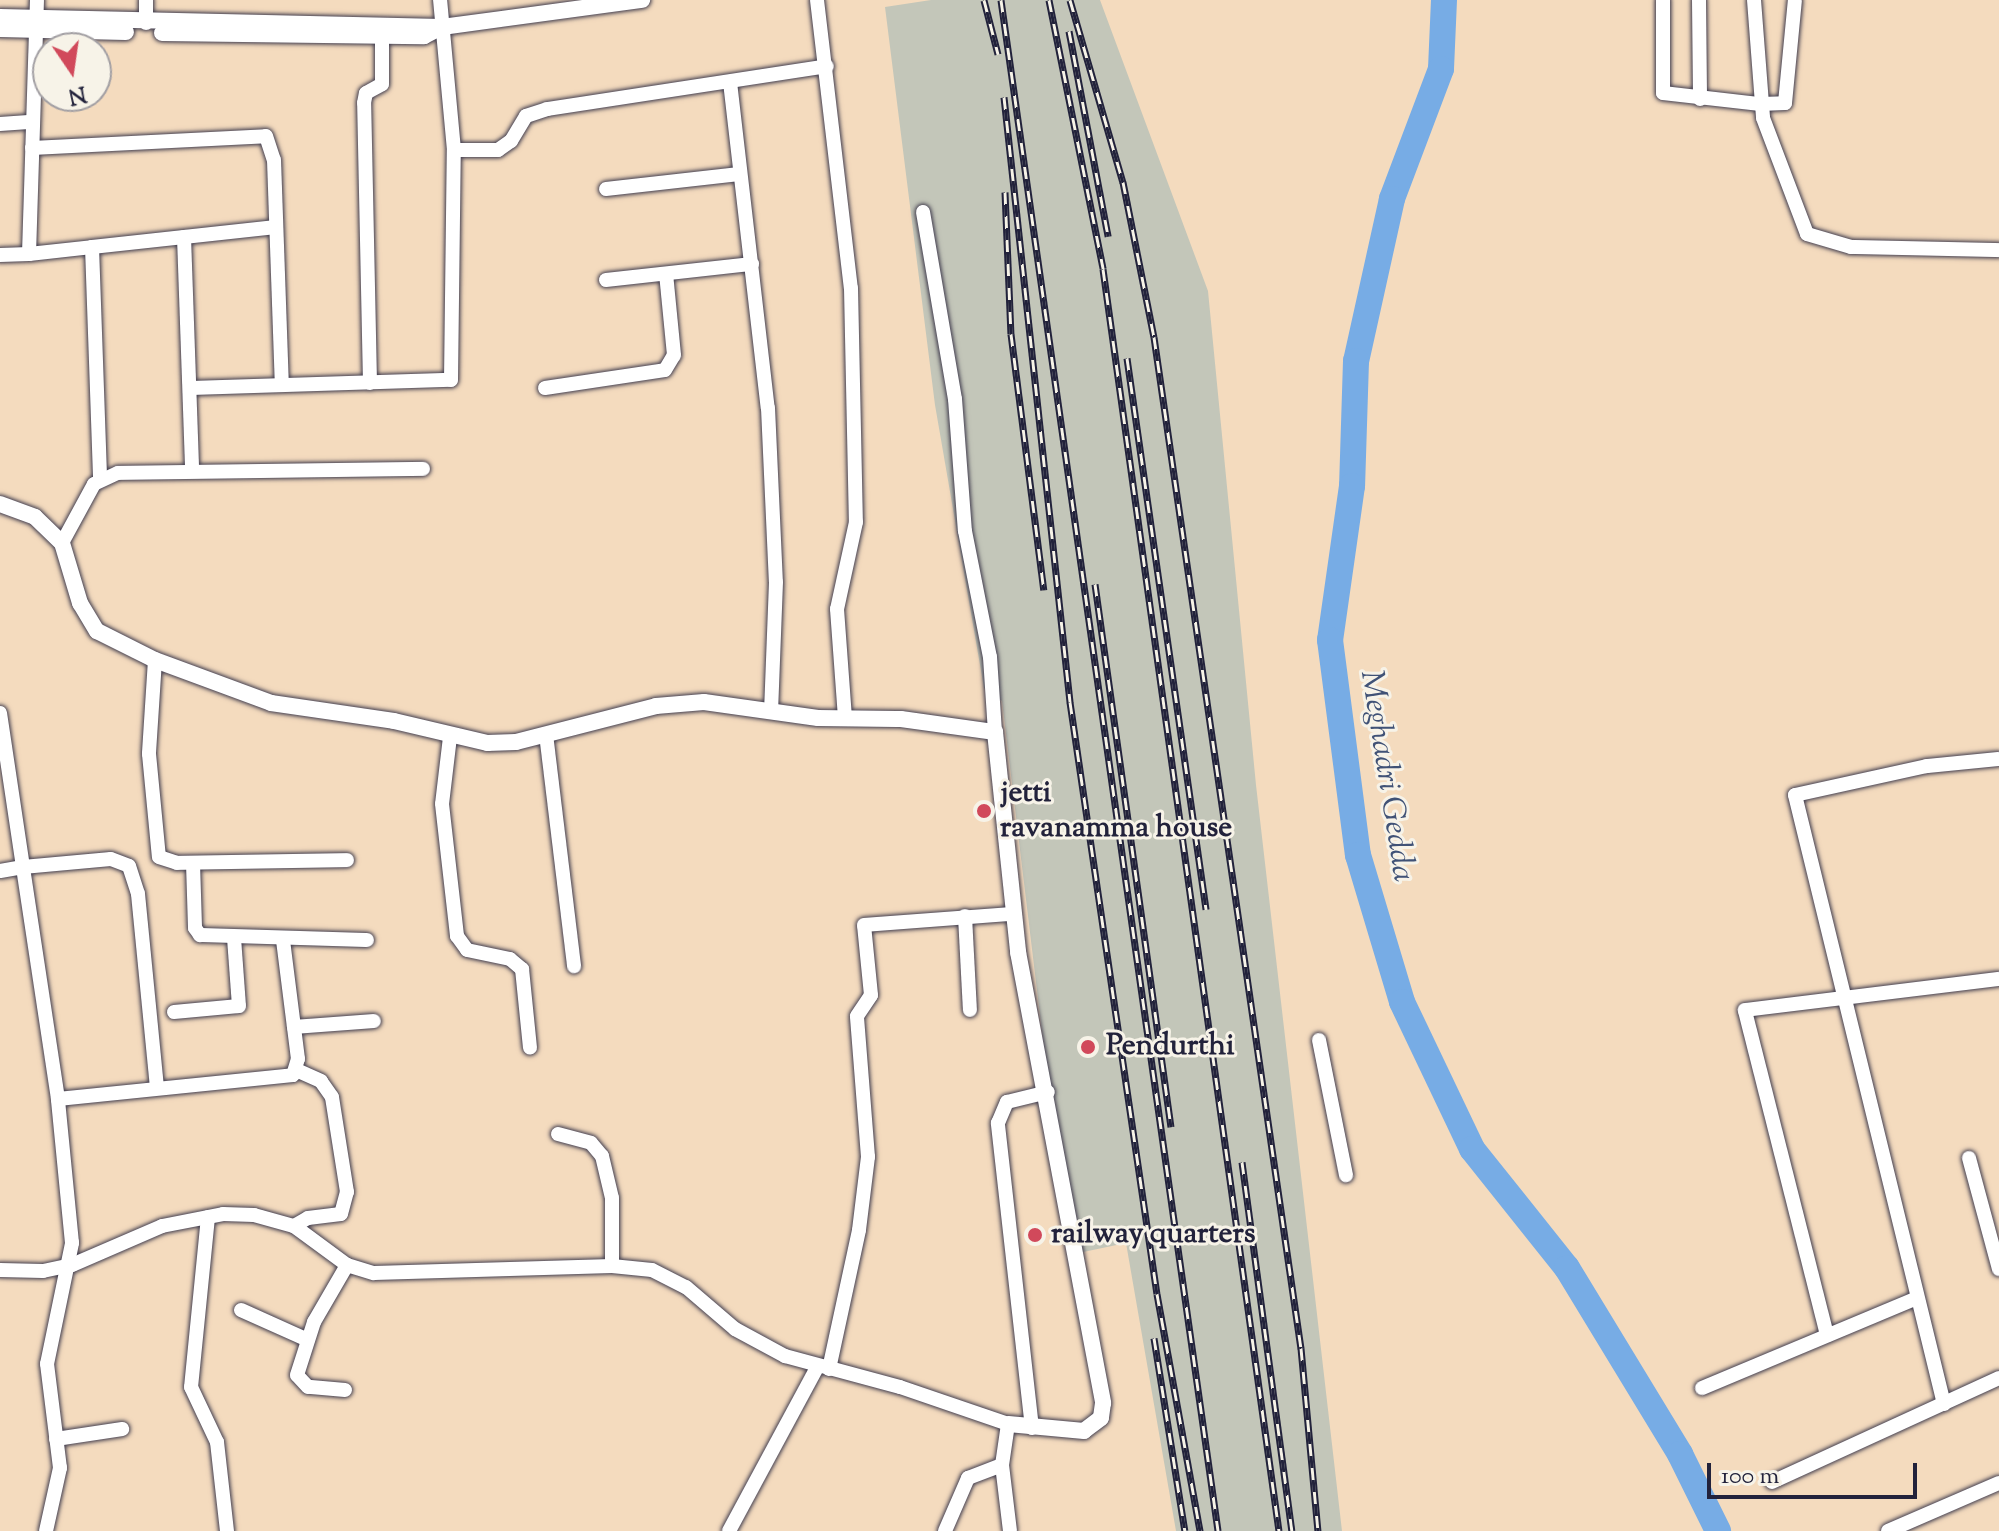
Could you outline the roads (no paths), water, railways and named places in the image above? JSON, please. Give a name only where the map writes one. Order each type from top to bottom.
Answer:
[{"type":"street","points":[[29,254],[37,0]]},
{"type":"street","points":[[146,0],[146,23]]},
{"type":"street","points":[[191,388],[451,380],[454,150],[440,0]]},
{"type":"street","points":[[0,29],[36,24],[344,22],[442,27],[642,0]]},
{"type":"street","points":[[817,0],[851,288],[857,504],[837,609],[845,718]]},
{"type":"street","points":[[1663,0],[1661,90],[1670,97],[1760,104],[1785,103],[1795,0]]},
{"type":"street","points":[[1699,0],[1700,99]]},
{"type":"street","points":[[1754,0],[1760,104],[1800,225],[1815,239],[1851,247],[1999,250]]},
{"type":"street","points":[[0,17],[36,24],[382,36],[424,36],[442,27]]},
{"type":"street","points":[[370,383],[364,103],[366,93],[382,84],[382,36]]},
{"type":"street","points":[[454,150],[498,150],[511,141],[526,116],[547,109],[827,66]]},
{"type":"street","points":[[730,82],[771,459],[776,582],[771,712]]},
{"type":"street","points":[[0,124],[32,122]]},
{"type":"street","points":[[32,148],[260,134],[273,150],[282,384]]},
{"type":"street","points":[[606,189],[739,174]]},
{"type":"street","points":[[0,1270],[72,1265],[162,1226],[208,1217],[254,1215],[294,1226],[347,1265],[406,1274],[612,1266],[662,1272],[768,1349],[823,1368],[1008,1424],[1084,1431],[1101,1418],[1103,1403],[1048,1092],[1012,914],[990,657],[965,531],[958,422],[923,212]]},
{"type":"street","points":[[0,255],[276,227]]},
{"type":"street","points":[[184,237],[192,469]]},
{"type":"street","points":[[62,543],[100,478],[92,247]]},
{"type":"street","points":[[606,280],[752,264]]},
{"type":"street","points":[[545,388],[665,370],[674,355],[666,274]]},
{"type":"street","points":[[100,478],[192,469],[423,469]]},
{"type":"street","points":[[0,504],[35,517],[62,543],[87,620],[115,642],[271,703],[394,721],[450,737],[502,743],[685,702],[845,718],[901,719],[995,732]]},
{"type":"street","points":[[155,660],[149,754],[156,851],[169,862],[347,860]]},
{"type":"street","points":[[0,713],[58,1099],[72,1265],[47,1364],[59,1479],[46,1531]]},
{"type":"street","points":[[546,734],[574,966]]},
{"type":"street","points":[[450,737],[442,804],[457,936],[463,948],[510,959],[522,969],[530,1048]]},
{"type":"street","points":[[1944,1404],[1915,1299],[1795,795],[1927,766],[1999,759]]},
{"type":"street","points":[[0,871],[111,859],[129,866],[138,894],[157,1088]]},
{"type":"street","points":[[193,863],[197,932],[234,938],[367,940]]},
{"type":"street","points":[[729,1531],[823,1368],[859,1230],[868,1157],[857,1016],[871,995],[863,928],[874,921],[1012,914]]},
{"type":"street","points":[[965,916],[970,1010]]},
{"type":"street","points":[[174,1012],[239,1006],[234,938]]},
{"type":"street","points":[[283,940],[296,1070]]},
{"type":"street","points":[[1827,1335],[1745,1010],[1999,979]]},
{"type":"street","points":[[294,1027],[374,1021]]},
{"type":"street","points":[[1319,1040],[1346,1175]]},
{"type":"street","points":[[58,1099],[157,1088],[279,1080],[296,1070]]},
{"type":"street","points":[[294,1226],[308,1218],[341,1214],[347,1192],[332,1097],[321,1081],[296,1070]]},
{"type":"street","points":[[1032,1428],[998,1123],[1007,1102],[1048,1092]]},
{"type":"street","points":[[558,1134],[591,1143],[602,1156],[612,1198],[612,1266]]},
{"type":"street","points":[[1969,1158],[1999,1269]]},
{"type":"street","points":[[208,1217],[191,1387],[217,1442],[227,1531]]},
{"type":"street","points":[[345,1390],[298,1381],[308,1340],[347,1265]]},
{"type":"street","points":[[1702,1388],[1915,1299]]},
{"type":"street","points":[[241,1310],[308,1340]]},
{"type":"street","points":[[1772,1482],[1999,1378]]},
{"type":"street","points":[[1008,1424],[1002,1465],[1010,1531]]},
{"type":"street","points":[[56,1439],[122,1429]]},
{"type":"street","points":[[945,1531],[968,1478],[1002,1465]]},
{"type":"street","points":[[1888,1531],[1999,1483]]},
{"type":"waterway","name":"Meghadri Gedda","points":[[1444,0],[1441,69],[1392,199],[1356,361],[1352,486],[1330,640],[1358,855],[1402,1002],[1472,1149],[1567,1268],[1680,1454],[1718,1531]]},
{"type":"railway","points":[[984,0],[998,54]]},
{"type":"railway","points":[[1001,0],[1218,1531]]},
{"type":"railway","points":[[1049,0],[1103,269],[1279,1531]]},
{"type":"railway","points":[[1070,0],[1123,182],[1154,337],[1301,1348],[1318,1531]]},
{"type":"railway","points":[[1069,31],[1108,236]]},
{"type":"railway","points":[[1004,97],[1070,702],[1157,1294],[1200,1531]]},
{"type":"railway","points":[[1005,192],[1011,334],[1044,590]]},
{"type":"railway","points":[[1127,358],[1206,909]]},
{"type":"railway","points":[[1095,584],[1171,1127]]},
{"type":"railway","points":[[1242,1162],[1292,1531]]},
{"type":"railway","points":[[1154,1338],[1185,1531]]},
{"type":"place","name":"jetti ravanamma house","points":[[984,811]]},
{"type":"place","name":"Pendurthi","points":[[1088,1047]]},
{"type":"place","name":"railway quarters","points":[[1035,1235]]}]
